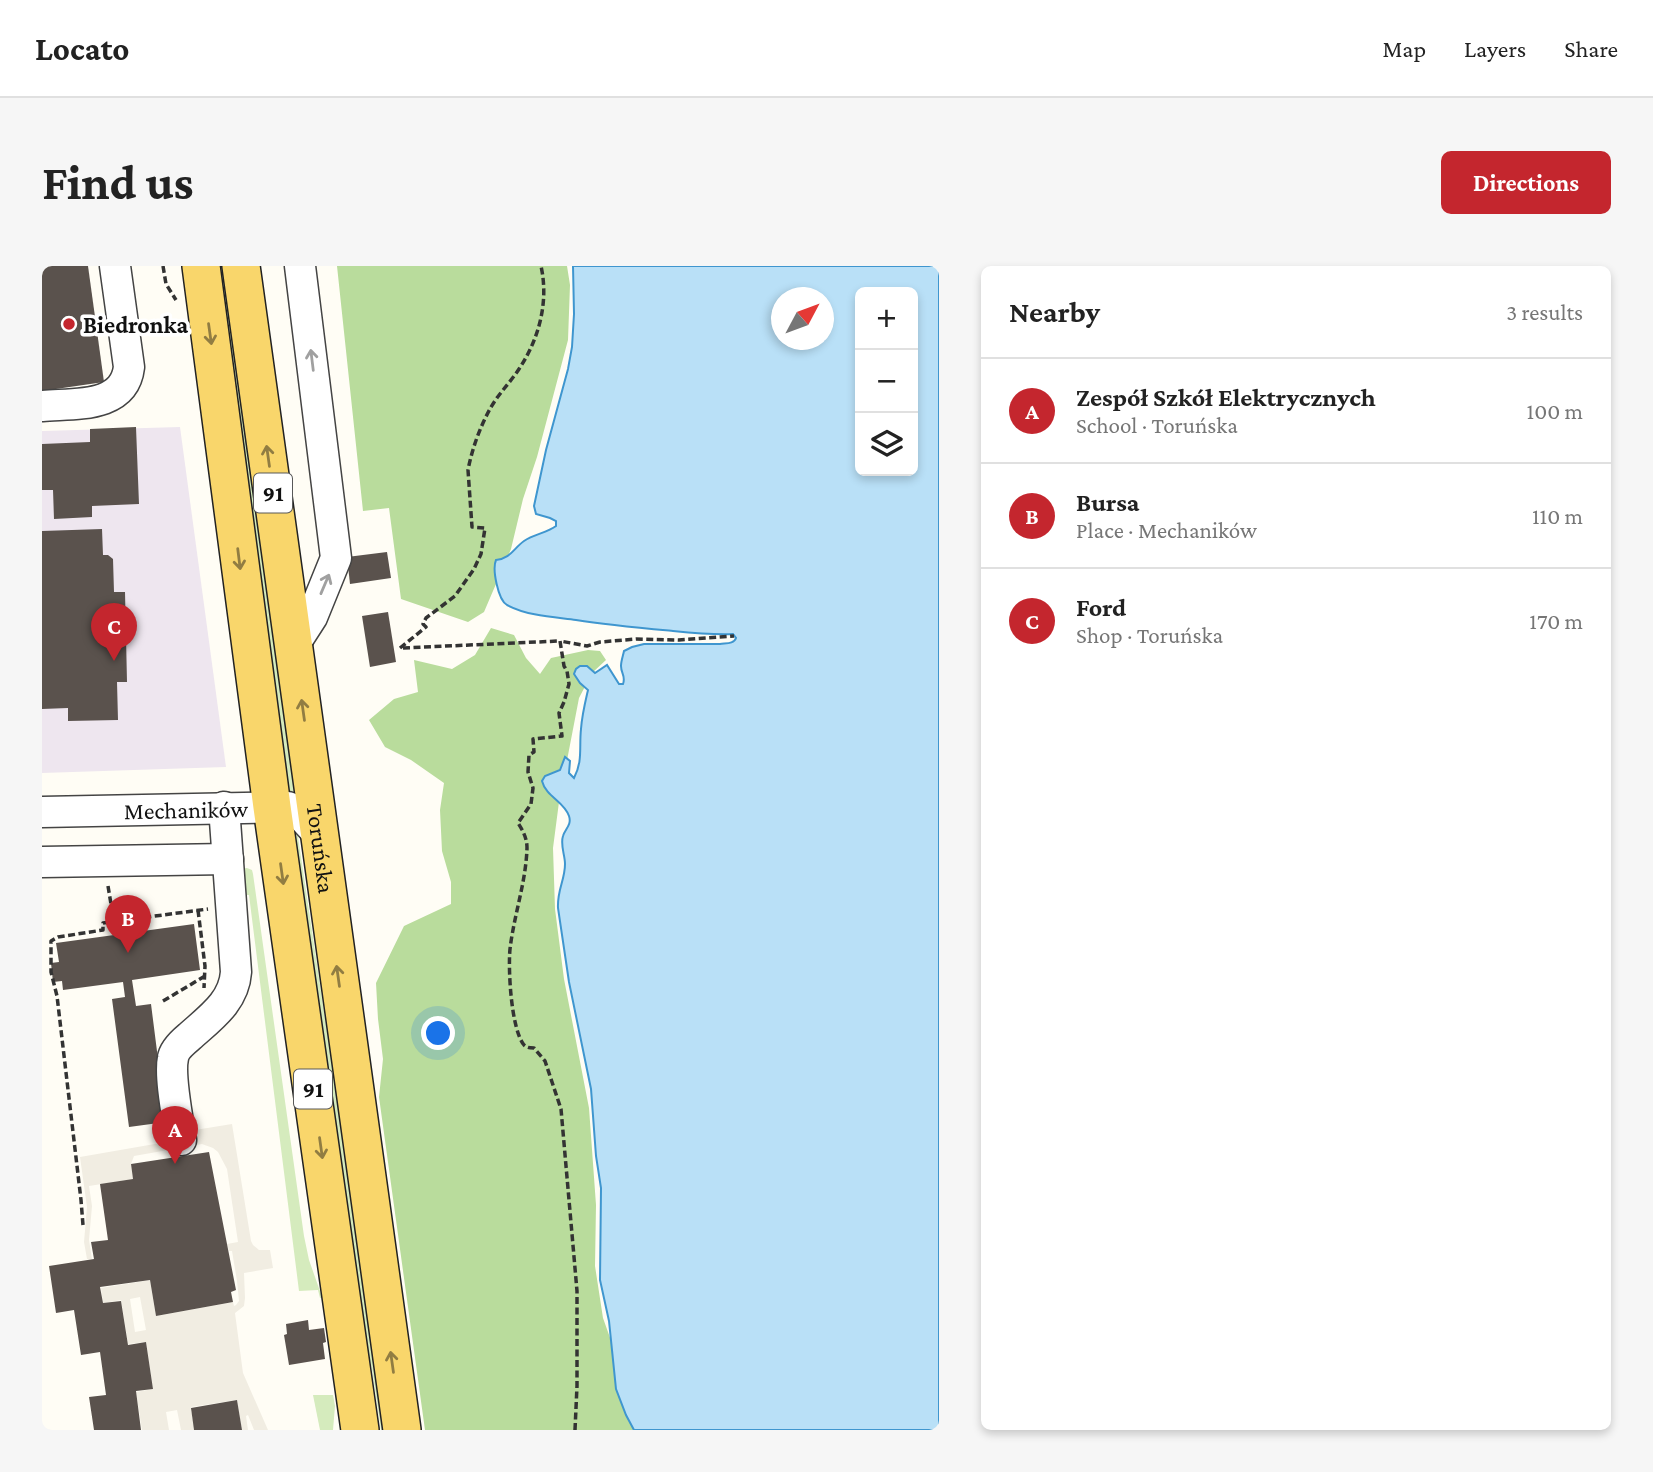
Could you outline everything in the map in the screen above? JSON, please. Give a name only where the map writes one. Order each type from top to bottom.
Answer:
[{"type":"main road","name":"Toruńska","points":[[201,266],[272,807],[360,1430]]},
{"type":"main road","name":"Toruńska","points":[[242,266],[402,1430]]},
{"type":"street","points":[[42,406],[96,401],[113,394],[125,383],[129,367],[115,266]]},
{"type":"street","points":[[294,645],[312,617],[336,558],[300,266]]},
{"type":"street","points":[[181,1140],[172,1068],[173,1055],[184,1041],[225,1003],[235,984],[224,807]]},
{"type":"street","name":"Mechaników","points":[[42,812],[288,807],[298,812],[318,834]]},
{"type":"street","points":[[42,862],[228,859]]},
{"type":"path","points":[[163,266],[167,287],[176,300]]},
{"type":"path","points":[[541,266],[544,302],[537,332],[518,370],[490,409],[469,462],[471,527],[485,528],[481,554],[455,596],[426,618],[423,624],[426,627],[400,648],[560,641],[587,646],[600,642],[636,639],[679,640],[734,636]]},
{"type":"path","points":[[560,641],[569,684],[559,713],[562,736],[533,739],[534,752],[529,755],[528,772],[533,788],[531,804],[518,823],[524,832],[527,845],[522,890],[510,950],[516,1026],[524,1045],[534,1048],[545,1061],[561,1109],[577,1291],[575,1430]]},
{"type":"path","points":[[83,1225],[59,1010],[51,972],[51,941],[58,937],[103,930],[103,923],[231,906]]},
{"type":"path","points":[[198,911],[205,968],[201,1026]]},
{"type":"path","points":[[163,1001],[205,976]]},
{"type":"shaded area","points":[[180,427],[226,767],[42,773],[42,431]]},
{"type":"shaded area","points":[[232,1124],[251,1241],[259,1250],[270,1250],[273,1268],[244,1273],[244,1306],[235,1313],[243,1373],[268,1430],[254,1430],[248,1415],[248,1430],[242,1430],[237,1400],[191,1407],[194,1430],[181,1430],[177,1410],[166,1412],[169,1430],[142,1430],[136,1392],[153,1389],[146,1342],[128,1344],[121,1300],[103,1303],[101,1288],[150,1280],[156,1316],[233,1302],[234,1306],[236,1305],[239,1301],[237,1281],[232,1251],[229,1251],[227,1244],[238,1242],[227,1169],[218,1152],[202,1144],[134,1156],[131,1164],[133,1179],[89,1186],[92,1206],[89,1240],[92,1259],[87,1259],[84,1242],[87,1207],[80,1157],[172,1141],[192,1129]],"holes":[[[140,1297],[146,1330],[135,1332],[130,1299]]]},
{"type":"green space","points":[[213,266],[222,266],[303,799],[284,788]]},
{"type":"green space","points":[[337,266],[567,266],[570,285],[568,340],[537,457],[511,549],[484,612],[468,622],[401,599],[389,508],[363,511]]},
{"type":"green space","points":[[491,628],[514,635],[526,658],[540,674],[551,658],[588,650],[600,651],[606,660],[592,673],[579,698],[553,848],[555,909],[564,979],[589,1108],[596,1205],[595,1266],[603,1318],[625,1380],[638,1430],[425,1430],[379,1097],[383,1059],[376,983],[404,926],[451,904],[451,882],[442,851],[440,810],[444,783],[411,760],[385,747],[369,720],[394,699],[418,692],[414,660],[452,669],[475,655]]},
{"type":"green space","points":[[289,817],[297,830],[330,1052],[340,1087],[391,1430],[381,1430],[372,1369],[356,1299]]},
{"type":"green space","points":[[233,869],[252,870],[253,874],[304,1236],[321,1298],[318,1290],[299,1291],[249,895],[235,895]]},
{"type":"green space","points":[[313,1395],[333,1395],[333,1430],[320,1430]]},
{"type":"water","points":[[573,266],[939,266],[939,1430],[634,1430],[616,1389],[609,1321],[600,1280],[601,1188],[591,1089],[569,982],[558,908],[565,870],[562,839],[570,819],[567,811],[547,791],[542,781],[545,776],[560,770],[565,757],[570,761],[569,773],[574,778],[577,772],[588,690],[574,674],[580,666],[587,666],[595,673],[607,665],[619,684],[623,684],[622,658],[624,651],[632,647],[644,644],[720,644],[732,642],[736,638],[733,634],[649,629],[541,616],[507,605],[501,597],[495,577],[496,560],[508,555],[528,539],[556,526],[556,521],[536,514],[534,506],[572,347]]},
{"type":"building","name":"Biedronka","points":[[42,266],[88,266],[104,382],[42,391]]},
{"type":"building","points":[[136,427],[139,504],[92,506],[92,517],[54,519],[53,490],[42,490],[42,444],[90,442],[90,429]]},
{"type":"building","points":[[102,529],[103,555],[113,559],[114,592],[125,592],[127,682],[117,682],[118,720],[68,721],[68,708],[42,709],[42,531]]},
{"type":"building","points":[[387,552],[391,578],[350,584],[347,557]]},
{"type":"building","points":[[388,612],[396,662],[370,667],[362,616]]},
{"type":"building","points":[[194,924],[200,970],[132,980],[136,1006],[151,1004],[166,1122],[129,1127],[112,999],[125,997],[123,982],[63,990],[62,981],[53,982],[51,963],[59,962],[56,943]]},
{"type":"building","points":[[209,1152],[236,1290],[231,1292],[233,1302],[156,1316],[150,1280],[100,1287],[103,1303],[121,1301],[128,1345],[146,1342],[153,1389],[136,1391],[141,1430],[94,1430],[89,1397],[106,1395],[100,1352],[81,1355],[74,1310],[56,1313],[49,1266],[94,1259],[91,1242],[108,1240],[100,1184],[133,1179],[131,1164]]},
{"type":"building","points":[[308,1320],[309,1330],[324,1328],[325,1359],[289,1365],[284,1335],[287,1334],[286,1324]]},
{"type":"building","points":[[237,1400],[242,1430],[194,1430],[191,1408]]},
{"type":"place","name":"Biedronka","points":[[69,324]]},
{"type":"place","name":"Ford","points":[[114,661]]},
{"type":"place","name":"Bursa","points":[[128,953]]},
{"type":"place","name":"Zespół Szkół Elektrycznych","points":[[175,1164]]}]
